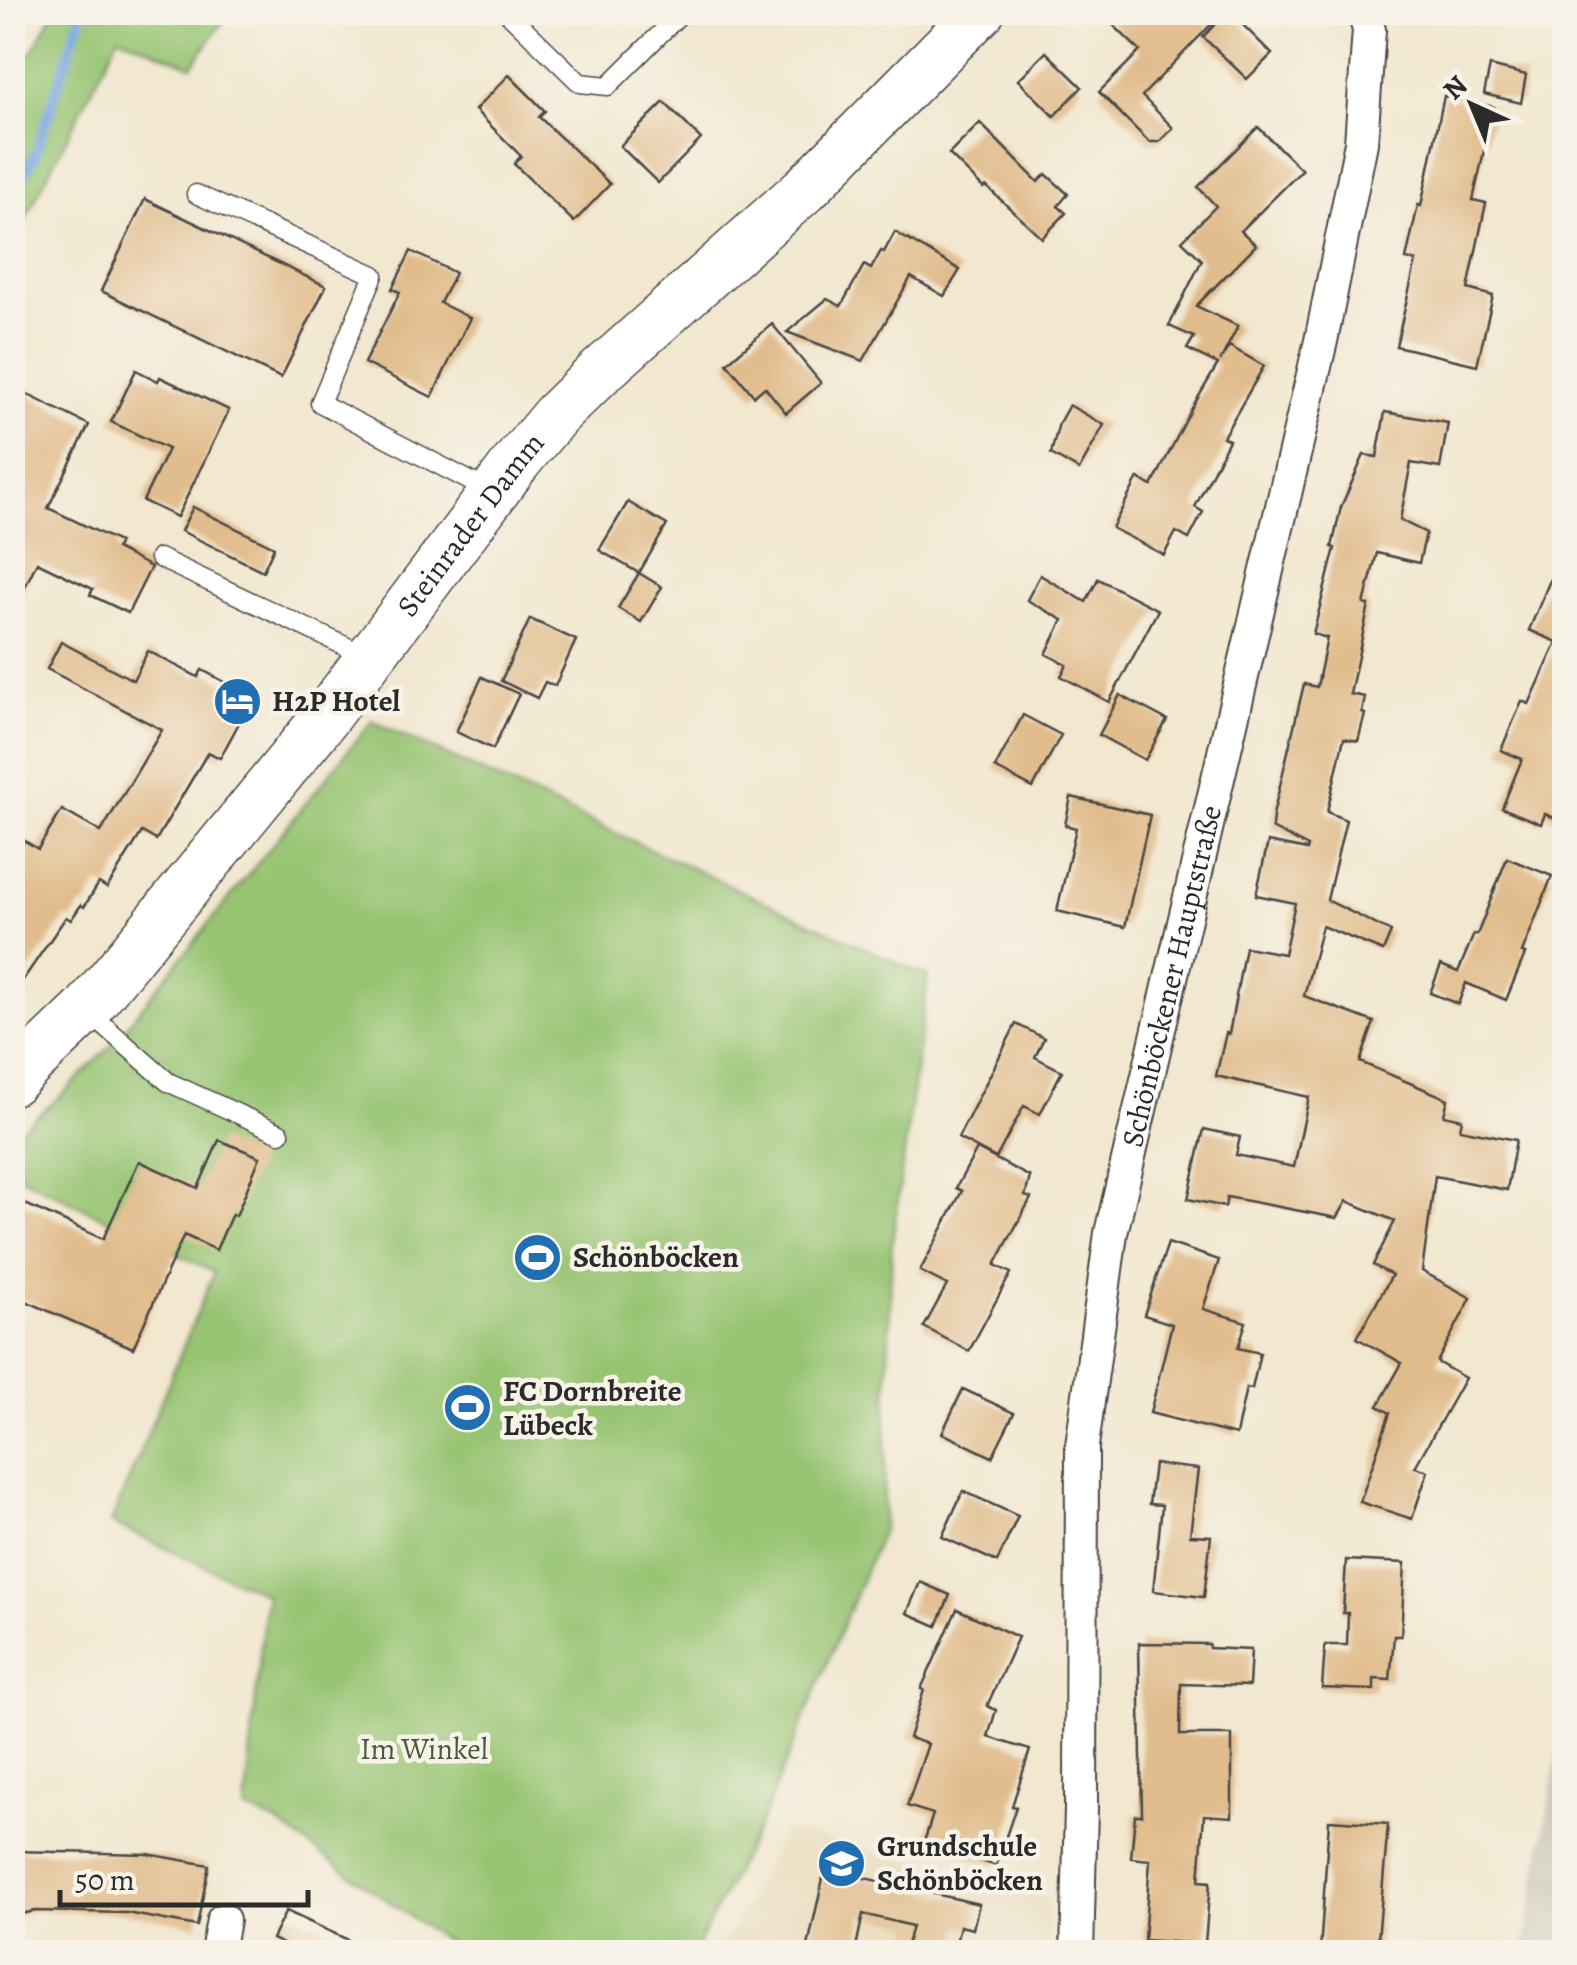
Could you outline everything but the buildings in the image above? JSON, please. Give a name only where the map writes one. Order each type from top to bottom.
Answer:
[{"type":"main road","name":"Steinrader Damm","points":[[12,1081],[86,1010],[305,743],[554,416],[805,189],[980,12]]},
{"type":"street","name":"Schönböckener Hauptstraße","points":[[1077,1952],[1082,1446],[1111,1233],[1321,341],[1362,143],[1369,30],[1364,12]]},
{"type":"street","points":[[217,1952],[223,1920]]},
{"type":"lane","points":[[507,12],[580,83],[608,86],[682,12]]},
{"type":"lane","points":[[196,194],[374,276],[320,403],[493,493]]},
{"type":"lane","points":[[159,558],[370,657]]},
{"type":"lane","points":[[86,1010],[168,1082],[280,1133]]},
{"type":"shaded area","points":[[1564,1711],[1564,1952],[1524,1952]]},
{"type":"shaded area","name":"Grundschule Schönböcken","points":[[785,1829],[1049,1898],[1048,1952],[720,1952]]},
{"type":"green space","points":[[53,13],[229,13],[192,66],[119,36],[13,243],[13,58],[32,53]]},
{"type":"green space","name":"Schönböcken","points":[[372,721],[928,977],[892,1242],[883,1528],[764,1815],[694,1952],[461,1952],[276,1822],[245,1809],[266,1594],[111,1523],[214,1272],[13,1173],[12,1136],[60,1097],[108,1049]]},
{"type":"waterway","points":[[12,197],[35,155],[82,12]]},
{"type":"place","name":"H2P Hotel","points":[[237,701]]},
{"type":"place","name":"Schönböcken","points":[[538,1257]]},
{"type":"place","name":"FC Dornbreite Lübeck","points":[[468,1408]]},
{"type":"place","name":"Grundschule Schönböcken","points":[[842,1863]]},
{"type":"park label","name":"Im Winkel","points":[[424,1749]]}]
